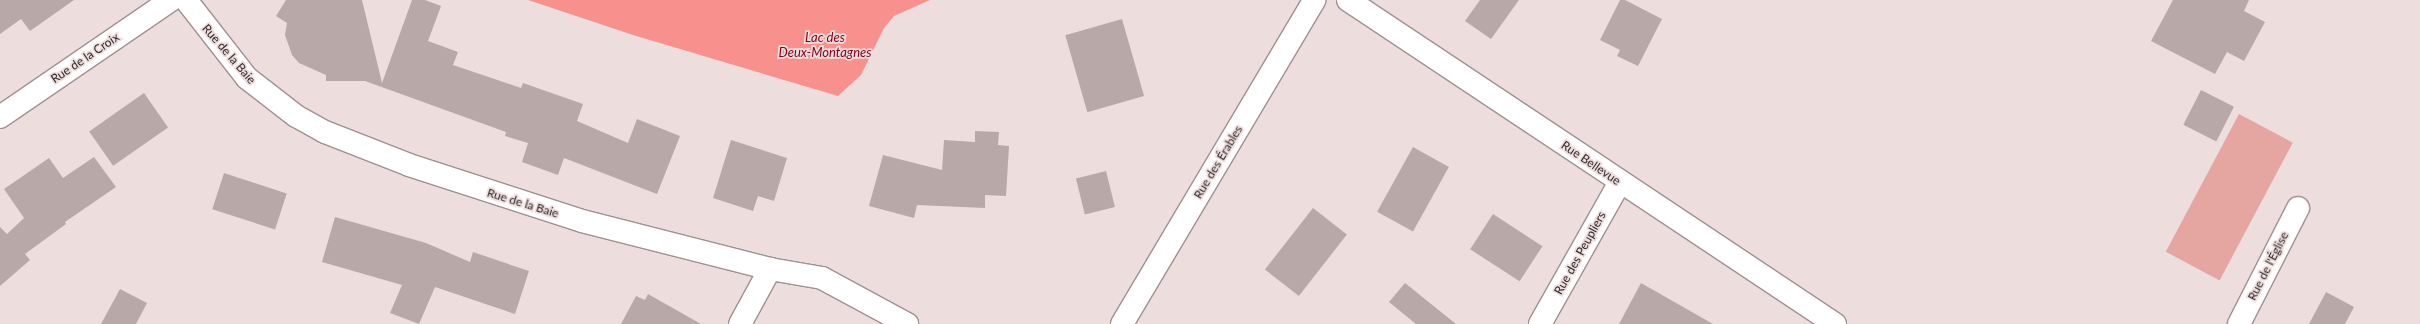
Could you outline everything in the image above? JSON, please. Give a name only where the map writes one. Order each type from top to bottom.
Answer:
[{"type":"street","name":"Rue de la Croix","points":[[0,117],[171,0]]},
{"type":"street","name":"Rue de la Baie","points":[[186,0],[210,34],[247,78],[296,116],[326,132],[409,165],[575,219],[770,269],[822,278],[907,324]]},
{"type":"street","name":"Rue des Érables","points":[[1122,324],[1314,0]]},
{"type":"street","name":"Rue Bellevue","points":[[1348,0],[1834,324]]},
{"type":"street","name":"Rue des Peupliers","points":[[1540,324],[1620,182]]},
{"type":"street","name":"Rue de l'Église","points":[[2239,324],[2298,208]]},
{"type":"street","points":[[740,324],[770,269]]},
{"type":"shaded area","points":[[2239,114],[2293,143],[2220,280],[2166,252]]},
{"type":"water","name":"Lac des Deux-Montagnes","points":[[528,0],[930,0],[894,16],[884,28],[861,75],[838,96],[633,35]]},
{"type":"building","points":[[0,0],[74,0],[30,31],[21,19],[0,34]]},
{"type":"building","points":[[286,0],[362,0],[382,83],[412,0],[425,0],[441,6],[428,41],[458,52],[453,65],[521,88],[523,83],[583,104],[577,121],[628,143],[637,119],[680,136],[657,194],[564,158],[558,175],[522,162],[528,143],[505,136],[506,132],[365,81],[326,81],[326,75],[299,63],[292,55],[285,35],[287,23],[276,16]]},
{"type":"building","points":[[1480,0],[1519,0],[1491,39],[1465,21]]},
{"type":"building","points":[[1620,0],[1625,0],[1662,19],[1638,66],[1617,56],[1620,50],[1600,40]]},
{"type":"building","points":[[2173,0],[2249,0],[2244,11],[2265,22],[2244,61],[2227,52],[2215,74],[2151,41]]},
{"type":"building","points":[[1122,19],[1144,96],[1087,112],[1065,35]]},
{"type":"building","points":[[2201,90],[2234,107],[2216,142],[2183,125]]},
{"type":"building","points":[[144,93],[168,127],[113,166],[89,131]]},
{"type":"building","points":[[975,131],[999,132],[998,145],[1009,146],[1006,196],[985,195],[985,208],[917,205],[914,218],[869,206],[883,155],[942,170],[944,140],[975,142]]},
{"type":"building","points":[[731,140],[787,158],[774,201],[758,196],[753,211],[713,198]]},
{"type":"building","points":[[1413,147],[1449,167],[1413,232],[1377,212]]},
{"type":"building","points":[[94,157],[116,187],[65,222],[66,224],[25,254],[30,260],[0,286],[0,227],[7,234],[24,218],[4,189],[49,158],[63,178]]},
{"type":"building","points":[[1106,171],[1115,207],[1085,214],[1076,178]]},
{"type":"building","points":[[224,173],[287,193],[275,230],[212,209]]},
{"type":"building","points":[[1313,208],[1347,234],[1299,296],[1265,269]]},
{"type":"building","points":[[1493,214],[1542,246],[1520,281],[1470,249]]},
{"type":"building","points":[[335,217],[426,243],[470,262],[473,252],[529,271],[515,314],[435,287],[419,324],[390,313],[402,285],[322,262]]},
{"type":"building","points":[[1405,283],[1456,324],[1416,324],[1389,302]]},
{"type":"building","points":[[1641,283],[1713,324],[1619,324]]},
{"type":"building","points":[[120,289],[147,303],[136,324],[101,324]]},
{"type":"building","points":[[2326,292],[2354,307],[2345,324],[2309,324]]},
{"type":"building","points":[[648,294],[701,324],[621,324],[636,296],[645,300]]}]
